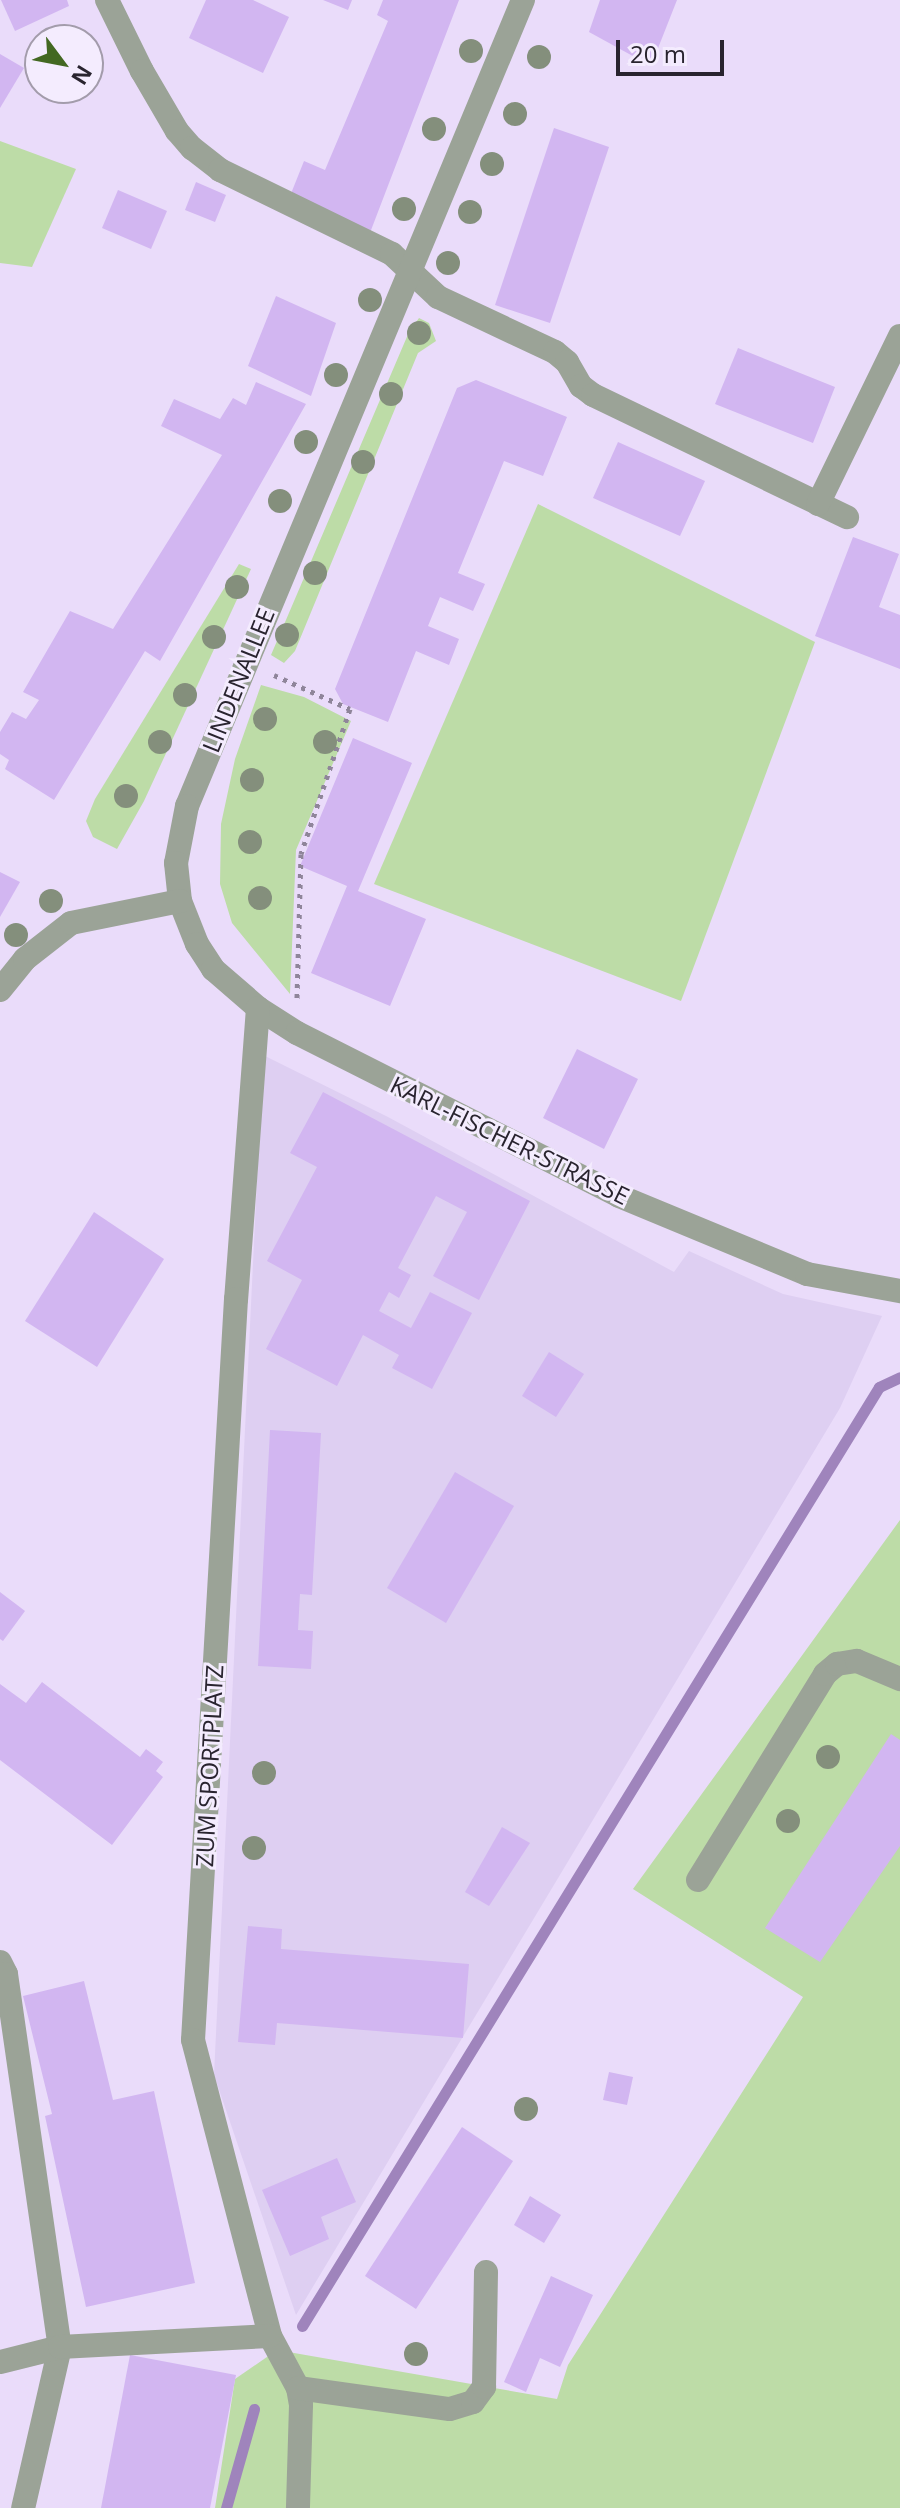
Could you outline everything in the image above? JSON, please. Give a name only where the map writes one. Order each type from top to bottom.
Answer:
[{"type":"street","points":[[107,0],[167,115],[198,154],[240,182],[392,254],[438,297],[555,352],[567,362],[581,386],[593,395],[847,517]]},
{"type":"street","name":"LINDENALLEE","points":[[180,901],[176,863],[182,825],[245,663],[523,0]]},
{"type":"street","points":[[818,504],[900,336]]},
{"type":"street","points":[[0,990],[25,959],[71,923],[180,901]]},
{"type":"street","name":"KARL-FISCHER-STRASSE","points":[[180,901],[197,944],[213,969],[258,1008],[297,1033],[619,1196],[807,1274],[900,1291]]},
{"type":"street","name":"ZUM SPORTPLATZ","points":[[258,1008],[236,1299],[193,2040],[270,2336],[296,2385],[301,2405],[298,2508]]},
{"type":"street","points":[[698,1880],[825,1674],[837,1664],[857,1661],[900,1679]]},
{"type":"street","points":[[0,1962],[8,1990],[60,2347],[23,2508]]},
{"type":"street","points":[[296,2385],[450,2409],[473,2402],[484,2387],[486,2272]]},
{"type":"street","points":[[0,2362],[60,2347],[270,2336]]},
{"type":"path","points":[[245,663],[350,709],[301,854],[297,1033]]},
{"type":"shaded area","points":[[263,1055],[388,1117],[674,1272],[689,1251],[783,1294],[882,1316],[840,1408],[296,2315],[214,2075]]},
{"type":"green space","points":[[0,141],[76,169],[32,267],[0,263]]},
{"type":"green space","points":[[419,318],[429,323],[436,341],[418,353],[295,651],[284,663],[271,655],[409,332]]},
{"type":"green space","points":[[538,504],[815,642],[681,1001],[374,884]]},
{"type":"green space","points":[[239,564],[251,569],[144,801],[117,849],[93,837],[86,821],[95,799]]},
{"type":"green space","points":[[261,685],[304,697],[351,721],[296,850],[290,994],[232,923],[220,884],[221,824],[235,759]]},
{"type":"green space","points":[[900,1520],[900,2508],[215,2508],[235,2379],[277,2350],[557,2399],[568,2365],[803,1997],[633,1889]]},
{"type":"building","points":[[1,0],[67,0],[69,6],[24,24],[15,31]]},
{"type":"building","points":[[206,0],[253,0],[289,17],[263,73],[189,38]]},
{"type":"building","points":[[323,0],[352,0],[348,10]]},
{"type":"building","points":[[383,0],[459,0],[368,238],[288,201],[304,161],[325,170],[388,21],[377,15]]},
{"type":"building","points":[[600,0],[677,0],[651,66],[589,32]]},
{"type":"building","points":[[0,54],[24,68],[0,108]]},
{"type":"building","points":[[554,128],[609,147],[550,323],[495,305]]},
{"type":"building","points":[[196,182],[226,195],[215,222],[185,210]]},
{"type":"building","points":[[118,190],[167,211],[151,249],[102,228]]},
{"type":"building","points":[[276,296],[336,323],[311,396],[248,366]]},
{"type":"building","points":[[738,348],[835,387],[813,443],[715,404]]},
{"type":"building","points":[[476,380],[567,417],[543,476],[504,461],[458,573],[485,584],[473,611],[440,597],[428,626],[459,639],[449,665],[416,651],[388,722],[343,704],[335,689],[457,388]]},
{"type":"building","points":[[256,382],[306,404],[160,661],[145,651],[54,800],[5,769],[9,760],[0,754],[0,732],[12,712],[26,719],[39,700],[23,692],[70,611],[113,629],[222,455],[161,426],[174,399],[220,419],[233,398],[246,405]]},
{"type":"building","points":[[618,442],[705,481],[680,536],[593,498]]},
{"type":"building","points":[[853,537],[899,554],[879,607],[900,615],[900,669],[815,636]]},
{"type":"building","points":[[353,738],[412,763],[358,891],[426,919],[390,1006],[311,973],[347,886],[300,866]]},
{"type":"building","points":[[0,872],[20,882],[0,917]]},
{"type":"building","points":[[577,1049],[638,1079],[604,1149],[543,1118]]},
{"type":"building","points":[[323,1092],[530,1201],[479,1300],[433,1276],[467,1212],[436,1196],[398,1268],[411,1275],[399,1298],[389,1292],[379,1311],[411,1328],[430,1292],[472,1313],[432,1389],[392,1368],[399,1355],[363,1335],[337,1386],[266,1349],[302,1280],[267,1261],[317,1167],[290,1153]]},
{"type":"building","points":[[94,1212],[164,1259],[97,1367],[25,1321]]},
{"type":"building","points":[[549,1352],[584,1374],[556,1417],[522,1396]]},
{"type":"building","points":[[270,1430],[321,1433],[312,1595],[300,1594],[298,1630],[313,1631],[311,1669],[258,1666]]},
{"type":"building","points":[[455,1472],[514,1506],[446,1623],[387,1588]]},
{"type":"building","points":[[0,1592],[25,1611],[3,1641],[0,1639]]},
{"type":"building","points":[[42,1682],[140,1757],[146,1749],[163,1762],[156,1771],[163,1777],[112,1845],[0,1760],[0,1684],[26,1703]]},
{"type":"building","points":[[891,1734],[900,1740],[900,1846],[820,1962],[765,1928]]},
{"type":"building","points":[[502,1827],[530,1843],[489,1906],[465,1892]]},
{"type":"building","points":[[248,1926],[282,1929],[281,1949],[469,1964],[463,2038],[277,2023],[275,2045],[238,2042]]},
{"type":"building","points":[[84,1981],[113,2100],[154,2091],[195,2283],[86,2307],[45,2116],[52,2114],[23,1996]]},
{"type":"building","points":[[609,2072],[633,2077],[627,2105],[603,2100]]},
{"type":"building","points":[[462,2127],[513,2161],[416,2309],[365,2276]]},
{"type":"building","points":[[337,2158],[356,2202],[321,2217],[329,2239],[290,2256],[262,2190]]},
{"type":"building","points":[[530,2196],[561,2215],[544,2243],[514,2225]]},
{"type":"building","points":[[551,2276],[593,2295],[560,2367],[540,2358],[526,2392],[504,2382]]},
{"type":"building","points":[[130,2355],[236,2375],[210,2508],[101,2508]]},
{"type":"waterway","points":[[302,2326],[879,1387],[900,1377]]},
{"type":"waterway","points":[[226,2508],[254,2409]]}]
